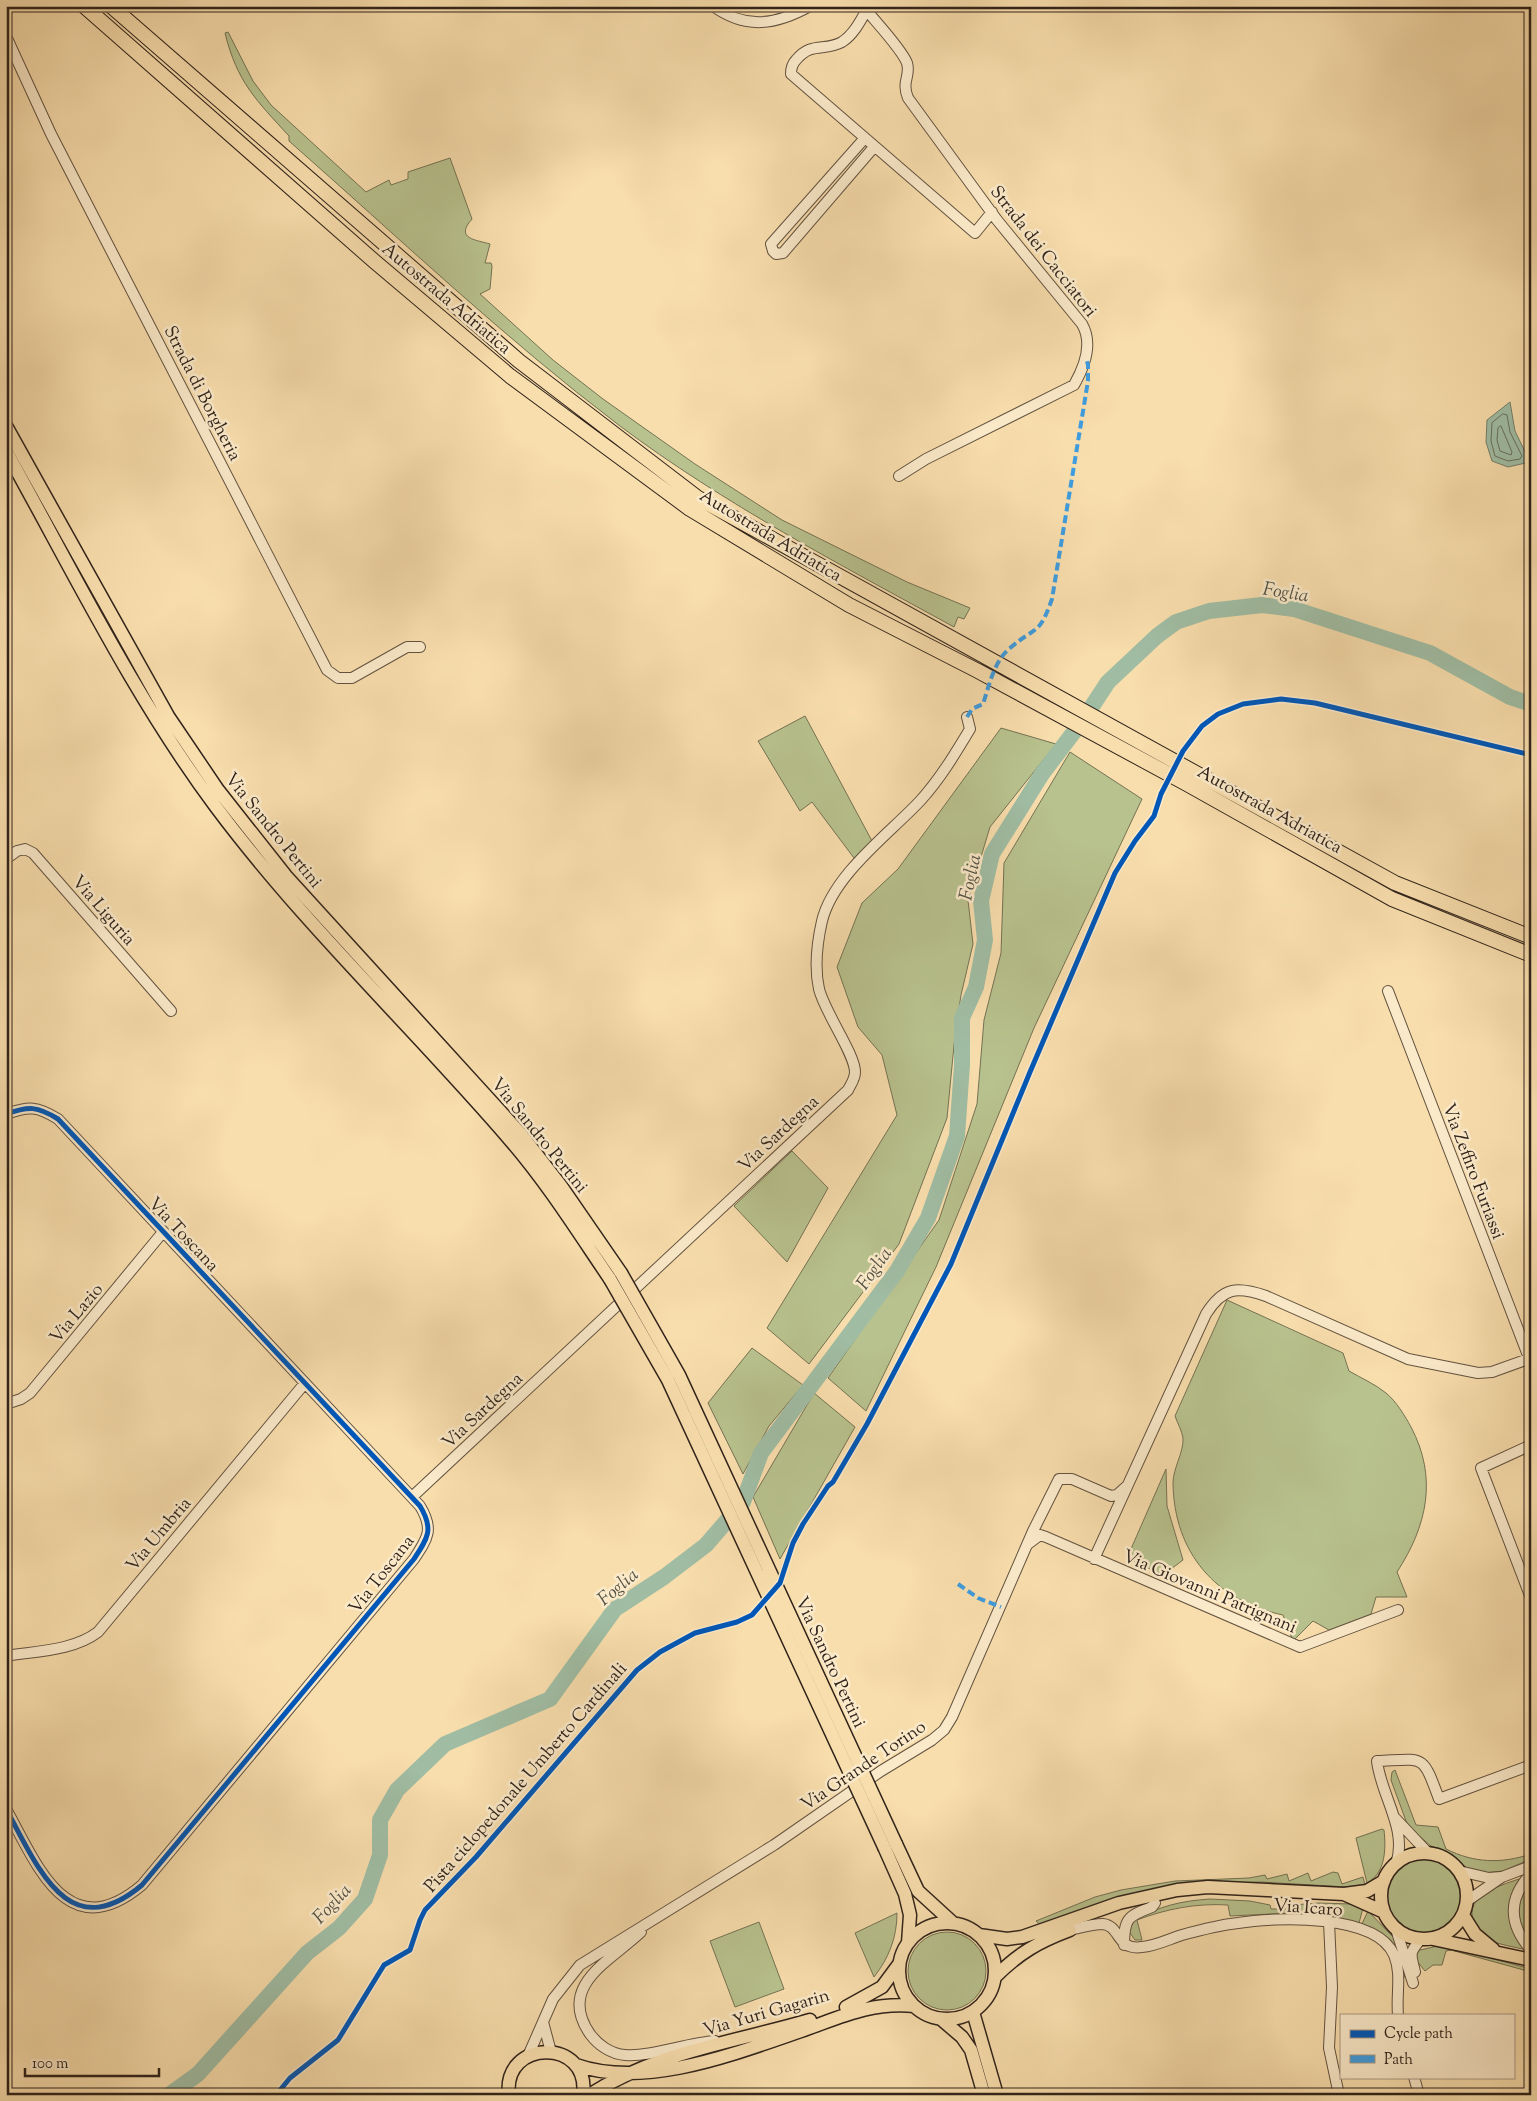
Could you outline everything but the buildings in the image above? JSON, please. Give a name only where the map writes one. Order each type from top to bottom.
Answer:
[{"type":"highway","name":"Autostrada Adriatica","points":[[84,6],[374,261],[510,376],[690,509],[849,605],[978,671],[1187,784],[1392,899],[1531,956]]},
{"type":"highway","name":"Autostrada Adriatica","points":[[111,6],[518,361],[698,498],[1395,883],[1531,937]]},
{"type":"main road","name":"Via Sandro Pertini","points":[[6,426],[168,716],[218,790],[286,876],[520,1133],[561,1186],[616,1276],[668,1380],[890,1847],[918,1891],[953,1923]]},
{"type":"main road","name":"Via Sandro Pertini","points":[[6,451],[156,721],[216,807],[282,890],[512,1143],[616,1276]]},
{"type":"main road","name":"Via Sandro Pertini","points":[[890,1847],[910,1915],[908,1943]]},
{"type":"main road","points":[[1427,1939],[1450,1930],[1463,1915],[1467,1901],[1467,1890],[1459,1871],[1440,1857],[1429,1854],[1417,1854],[1396,1864],[1384,1881],[1382,1891],[1384,1912],[1396,1929],[1412,1938],[1427,1939],[1531,1960]]},
{"type":"main road","points":[[979,1935],[1007,1939],[1022,1936],[1137,1899],[1177,1890],[1208,1887],[1229,1890],[1344,1894],[1367,1891],[1384,1881]]},
{"type":"main road","points":[[941,2019],[952,2019],[973,2012],[988,1997],[995,1977],[1014,1958],[1028,1948],[1069,1930],[1155,1903],[1229,1890]]},
{"type":"main road","points":[[1344,1894],[1384,1912]]},
{"type":"main road","points":[[1463,1915],[1475,1934],[1497,1952]]},
{"type":"main road","points":[[984,2095],[971,2050],[962,2036],[941,2019],[922,2012],[914,2006],[902,1987],[900,1964],[908,1943],[928,1927],[953,1923],[967,1927],[979,1935],[992,1954],[995,1977]]},
{"type":"main road","name":"Via Yuri Gagarin","points":[[589,2095],[631,2072],[666,2058],[808,2020],[855,2004],[882,1987],[900,1964]]},
{"type":"main road","name":"Via Yuri Gagarin","points":[[551,2052],[565,2056],[576,2065],[588,2069],[631,2072],[669,2070],[757,2045],[858,2010],[889,2004],[914,2006]]},
{"type":"main road","points":[[973,2012],[997,2095]]},
{"type":"main road","points":[[508,2094],[513,2071],[528,2056],[539,2052],[551,2052]]},
{"type":"main road","points":[[576,2065],[582,2078],[584,2095]]},
{"type":"street","points":[[713,6],[724,14],[749,23],[789,18],[810,6]]},
{"type":"street","points":[[864,9],[857,27],[842,41],[831,46],[813,46],[804,51],[791,69],[796,80],[975,233],[992,212]]},
{"type":"street","name":"Strada dei Cacciatori","points":[[864,9],[905,60],[907,73],[904,87],[908,98],[992,212],[1088,334],[1086,358],[1074,385],[926,459],[899,476]]},
{"type":"street","name":"Strada di Borgheria","points":[[6,36],[51,134],[327,670],[338,678],[352,678],[407,647],[420,647]]},
{"type":"street","points":[[864,139],[770,244],[776,254],[783,253],[874,147]]},
{"type":"street","name":"Via Sardegna","points":[[412,1497],[848,1090],[855,1074],[854,1063],[830,1018],[819,989],[816,962],[823,918],[838,888],[853,867],[915,806],[946,769],[970,729],[967,717]]},
{"type":"street","name":"Via Liguria","points":[[6,859],[17,851],[26,849],[33,853],[171,1012]]},
{"type":"street","name":"Via Zeffiro Furiassi","points":[[1388,991],[1530,1360]]},
{"type":"street","name":"Via Toscana","points":[[6,1114],[25,1108],[41,1109],[58,1119],[412,1497],[427,1518],[429,1530],[425,1542],[414,1559],[142,1885],[126,1899],[108,1906],[88,1907],[71,1902],[57,1894],[43,1876],[6,1809]]},
{"type":"street","name":"Via Lazio","points":[[6,1404],[21,1399],[30,1393],[163,1232]]},
{"type":"street","points":[[1028,1544],[1040,1536],[1094,1558],[1206,1314],[1215,1300],[1226,1292],[1237,1290],[1250,1291],[1266,1296],[1408,1360],[1478,1373],[1492,1372],[1530,1360]]},
{"type":"street","name":"Via Umbria","points":[[6,1656],[75,1645],[88,1640],[98,1632],[305,1383]]},
{"type":"street","points":[[1531,1445],[1481,1468],[1531,1598]]},
{"type":"street","name":"Via Grande Torino","points":[[528,2056],[553,1999],[580,1965],[774,1845],[881,1771],[932,1740],[944,1730],[952,1717],[1028,1544],[1059,1479],[1064,1477],[1072,1479],[1112,1496],[1117,1495],[1127,1486]]},
{"type":"street","name":"Via Giovanni Patrignani","points":[[1094,1558],[1300,1647],[1398,1610]]},
{"type":"street","points":[[1396,1864],[1400,1843],[1394,1817],[1381,1782],[1377,1761],[1412,1760],[1422,1762],[1427,1767],[1439,1799],[1531,1765]]},
{"type":"street","points":[[1394,1817],[1429,1854]]},
{"type":"street","points":[[1467,1901],[1502,1877],[1531,1866]]},
{"type":"street","points":[[1459,1871],[1489,1878],[1502,1877]]},
{"type":"street","points":[[1531,1874],[1521,1886],[1515,1898],[1514,1913],[1516,1928],[1531,1950]]},
{"type":"street","points":[[1124,1945],[1124,1926],[1131,1915],[1152,1907],[1155,1903]]},
{"type":"street","name":"Via Grande Torino","points":[[654,1919],[629,1944],[596,1968],[586,1982],[580,1997],[580,2012],[585,2026],[594,2039],[606,2049],[624,2055],[647,2054],[700,2042],[731,2040]]},
{"type":"street","name":"Via Icaro","points":[[1124,1945],[1131,1948],[1152,1945],[1191,1932],[1237,1923],[1269,1920],[1328,1922],[1358,1929],[1378,1936],[1386,1942],[1394,1955],[1398,1970],[1398,2014]]},
{"type":"street","points":[[1328,1922],[1332,1987],[1329,2048],[1339,2095]]},
{"type":"street","points":[[1069,1930],[1104,1924],[1111,1928],[1124,1945]]},
{"type":"street","points":[[1396,1929],[1412,1983]]},
{"type":"street","points":[[1399,1992],[1412,1983],[1415,1972],[1411,1954],[1413,1947],[1427,1939]]},
{"type":"street","points":[[543,2022],[551,2052]]},
{"type":"street","points":[[1414,2078],[1419,2095]]},
{"type":"shaded area","points":[[228,32],[253,81],[271,105],[366,192],[389,180],[391,185],[408,179],[408,172],[450,158],[472,219],[465,231],[466,235],[474,240],[490,244],[485,263],[491,263],[492,266],[490,289],[480,294],[553,360],[603,399],[695,464],[782,520],[907,582],[970,608],[964,619],[958,617],[954,627],[742,508],[700,482],[620,426],[577,392],[493,322],[289,141],[289,136],[257,101],[242,78],[230,50],[225,33]]},
{"type":"shaded area","points":[[805,716],[872,841],[854,858],[812,802],[800,811],[758,741]]},
{"type":"shaded area","points":[[1001,728],[1056,744],[990,827],[968,900],[973,944],[961,995],[955,1035],[947,1118],[899,1244],[809,1364],[767,1328],[897,1115],[882,1055],[858,1027],[837,967],[862,903],[898,869]]},
{"type":"shaded area","points":[[1070,752],[1142,799],[1034,1028],[936,1267],[866,1411],[828,1378],[939,1220],[977,1104],[984,1020],[1001,953],[1004,863]]},
{"type":"shaded area","points":[[792,1151],[828,1188],[787,1262],[734,1206]]},
{"type":"shaded area","points":[[1227,1300],[1343,1353],[1349,1371],[1382,1390],[1397,1404],[1411,1427],[1424,1465],[1426,1483],[1422,1519],[1416,1537],[1397,1572],[1407,1597],[1376,1597],[1371,1614],[1329,1630],[1313,1621],[1293,1641],[1283,1615],[1259,1608],[1238,1598],[1219,1586],[1203,1570],[1191,1552],[1181,1531],[1175,1508],[1173,1477],[1182,1449],[1183,1438],[1175,1416]]},
{"type":"shaded area","points":[[752,1348],[803,1385],[769,1426],[743,1474],[708,1403]]},
{"type":"shaded area","points":[[814,1393],[855,1427],[780,1559],[753,1497]]},
{"type":"shaded area","points":[[1166,1469],[1167,1506],[1183,1560],[1163,1575],[1127,1558]]},
{"type":"shaded area","points":[[1395,1770],[1416,1825],[1438,1827],[1446,1849],[1456,1854],[1477,1859],[1498,1861],[1531,1854],[1531,1859],[1503,1871],[1483,1873],[1467,1868],[1448,1853],[1431,1846],[1412,1830],[1406,1821],[1391,1780],[1392,1772]]},
{"type":"shaded area","points":[[1382,1829],[1384,1830],[1385,1837],[1383,1860],[1378,1873],[1367,1883],[1356,1838]]},
{"type":"shaded area","points":[[1417,1859],[1431,1859],[1445,1865],[1455,1875],[1461,1889],[1461,1903],[1455,1917],[1445,1927],[1431,1933],[1417,1933],[1403,1927],[1393,1917],[1387,1903],[1387,1889],[1393,1875],[1403,1865]]},
{"type":"shaded area","points":[[1333,1872],[1338,1873],[1342,1884],[1363,1877],[1365,1885],[1348,1887],[1261,1882],[1194,1884],[1042,1926],[1036,1921],[1095,1897],[1121,1890],[1175,1881],[1249,1878],[1265,1875],[1267,1879],[1287,1874],[1289,1881],[1308,1873],[1311,1881]]},
{"type":"shaded area","points":[[1522,1878],[1512,1898],[1527,1950],[1486,1938],[1474,1922],[1472,1913],[1474,1905],[1479,1898],[1487,1892]]},
{"type":"shaded area","points":[[1531,1879],[1526,1909],[1531,1928],[1531,1943],[1521,1926],[1518,1911],[1522,1896]]},
{"type":"shaded area","points":[[1210,1899],[1250,1901],[1270,1905],[1271,1909],[1290,1909],[1290,1913],[1230,1916],[1228,1905],[1193,1906],[1170,1910],[1137,1920],[1142,1940],[1135,1940],[1130,1933],[1128,1934],[1133,1920],[1153,1911],[1189,1901]]},
{"type":"shaded area","points":[[1319,1903],[1352,1904],[1363,1908],[1359,1923],[1324,1915],[1293,1913],[1293,1905]]},
{"type":"shaded area","points":[[1368,1911],[1394,1938],[1405,1976],[1403,1979],[1395,1950],[1361,1926]]},
{"type":"shaded area","points":[[897,1913],[894,1939],[884,1962],[874,1977],[855,1933]]},
{"type":"shaded area","points":[[759,1922],[784,1989],[735,2007],[710,1941]]},
{"type":"shaded area","points":[[947,1932],[962,1935],[974,1944],[983,1956],[986,1971],[983,1986],[974,1998],[962,2007],[947,2010],[932,2007],[920,1998],[911,1986],[908,1971],[911,1956],[920,1944],[932,1935]]},
{"type":"shaded area","points":[[1442,1945],[1531,1969],[1531,1972],[1451,1950],[1446,1951],[1442,1965],[1433,1965],[1425,1971],[1416,1960],[1416,1951]]},
{"type":"water","points":[[1510,402],[1515,431],[1530,462],[1508,467],[1492,461],[1486,442],[1487,420]]},
{"type":"waterway","name":"Foglia","points":[[169,2095],[198,2074],[307,1953],[339,1928],[365,1899],[380,1855],[380,1820],[397,1790],[445,1744],[550,1699],[615,1609],[664,1577],[706,1545],[743,1502],[761,1453],[897,1271],[928,1218],[957,1136],[962,1065],[962,1018],[976,987],[985,940],[981,901],[992,854],[1042,774],[1083,720],[1108,682],[1157,636],[1176,622],[1209,611],[1262,605],[1294,609],[1430,653],[1510,697],[1531,704]]},
{"type":"marked path","points":[[967,717],[972,709],[983,704],[993,674],[1004,653],[1040,625],[1052,599],[1088,381],[1086,358]]},
{"type":"marked path","points":[[958,1584],[978,1598],[1001,1607]]},
{"type":"cycle path","name":"Pista ciclopedonale Umberto Cardinali","points":[[276,2095],[290,2078],[338,2040],[384,1965],[410,1950],[425,1910],[476,1857],[637,1670],[660,1652],[695,1633],[737,1622],[752,1615],[780,1583],[793,1543],[803,1524],[828,1486],[833,1482],[867,1424],[951,1264],[1115,873],[1135,841],[1154,816],[1161,794],[1183,751],[1202,726],[1218,714],[1243,704],[1281,699],[1315,703],[1531,755]]},
{"type":"cycle path","points":[[6,1114],[33,1109],[58,1119],[420,1506],[428,1527],[426,1539],[414,1559],[142,1885],[116,1902],[93,1907],[74,1903],[58,1891],[43,1874],[6,1809]]}]
